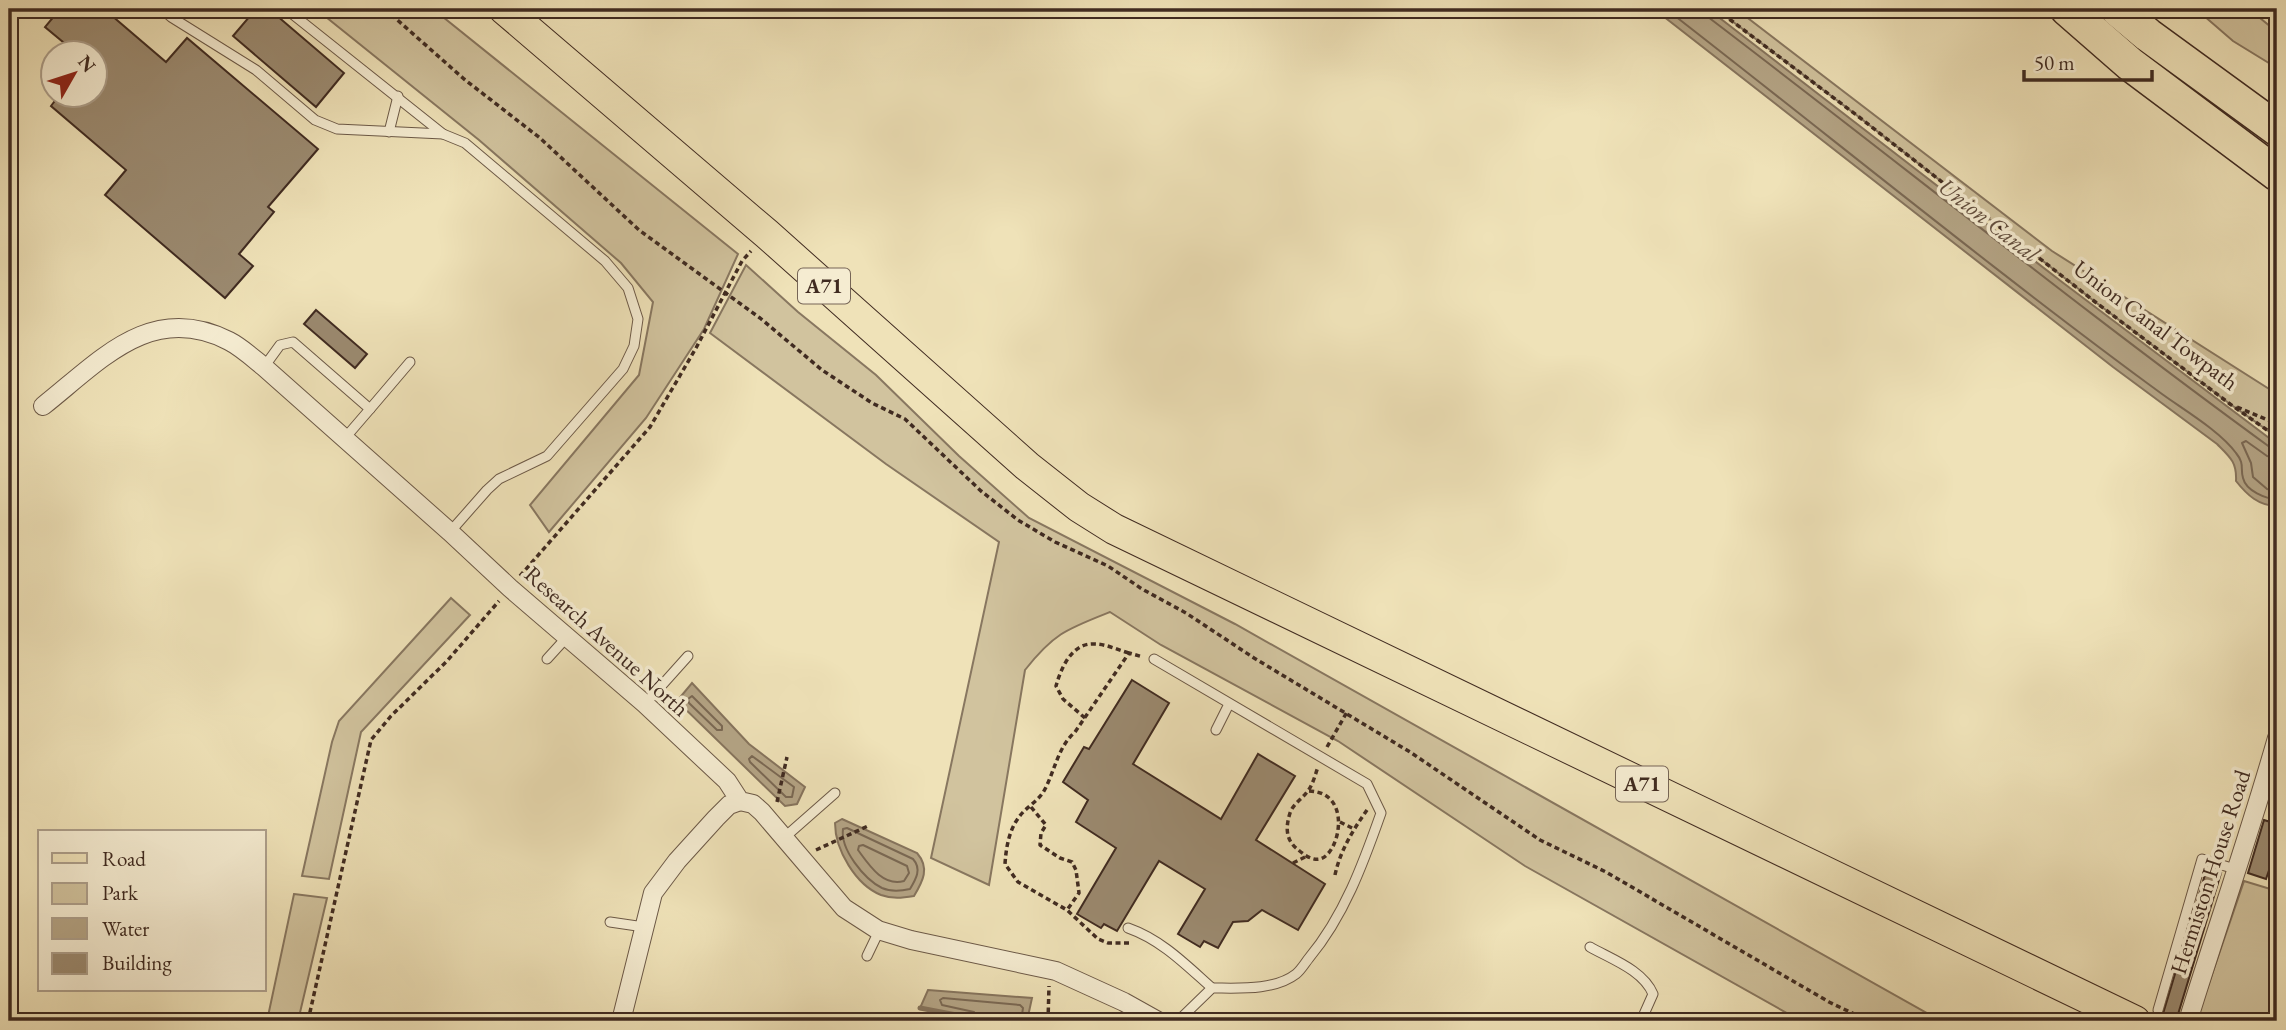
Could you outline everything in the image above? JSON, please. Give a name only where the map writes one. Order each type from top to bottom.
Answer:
[{"type":"highway","points":[[2067,9],[2130,64],[2277,174]]},
{"type":"highway","points":[[2117,9],[2148,35],[2277,129]]},
{"type":"main road","name":"A71","points":[[504,9],[766,234],[1017,457],[1079,508],[1114,529],[2141,1017]]},
{"type":"street","name":"Research Avenue North","points":[[43,406],[119,346],[141,334],[172,326],[201,329],[231,342],[264,367],[645,704],[727,781],[740,801],[754,804],[786,837],[844,908],[879,930],[911,940],[1056,971],[1158,1021]]},
{"type":"street","name":"Hermiston House Road","points":[[2188,1021],[2235,869],[2258,807],[2277,738]]},
{"type":"street","points":[[621,1021],[653,893],[677,861],[729,805],[740,801]]},
{"type":"lane","points":[[162,9],[256,70],[315,120],[337,129],[443,134]]},
{"type":"lane","points":[[171,17],[177,9]]},
{"type":"lane","points":[[286,9],[443,134],[465,143],[605,261],[628,288],[638,320],[634,346],[623,369],[547,456],[499,479],[450,532]]},
{"type":"lane","points":[[389,132],[398,96]]},
{"type":"lane","points":[[264,367],[280,345],[293,342],[370,409]]},
{"type":"lane","points":[[345,438],[410,362]]},
{"type":"lane","points":[[548,659],[567,637]]},
{"type":"lane","points":[[645,704],[688,656]]},
{"type":"lane","points":[[1128,928],[1148,935],[1212,988],[1261,988],[1295,975],[1338,916],[1358,877],[1381,813],[1367,784],[1154,659]]},
{"type":"lane","points":[[1216,730],[1229,704]]},
{"type":"lane","points":[[786,837],[835,793]]},
{"type":"lane","points":[[2141,1017],[2202,859],[2235,869]]},
{"type":"lane","points":[[610,922],[644,927]]},
{"type":"lane","points":[[867,957],[879,930]]},
{"type":"lane","points":[[1590,947],[1649,983],[1653,993],[1641,1021]]},
{"type":"lane","points":[[1178,1021],[1212,988]]},
{"type":"path","name":"Union Canal Towpath","points":[[1716,9],[2230,404],[2277,437]]},
{"type":"path","points":[[308,1021],[371,740],[447,660],[650,427],[742,261],[766,234]]},
{"type":"path","points":[[2230,404],[2277,424]]},
{"type":"path","points":[[1085,718],[1063,699],[1056,686],[1061,669],[1075,649],[1094,643],[1154,659]]},
{"type":"path","points":[[1129,653],[1085,718],[1068,737],[1046,787],[1031,807],[1019,817],[1009,839],[1005,864],[1018,882],[1067,910],[1098,939],[1108,943],[1145,941],[1148,935]]},
{"type":"path","points":[[777,802],[787,757]]},
{"type":"path","points":[[1308,791],[1320,791],[1329,797],[1337,809],[1339,822],[1337,836],[1326,855],[1320,859],[1307,856],[1290,842],[1287,833],[1291,809],[1308,791]]},
{"type":"path","points":[[1335,875],[1338,860],[1354,829],[1375,800]]},
{"type":"path","points":[[1031,807],[1046,825],[1041,832],[1040,845],[1072,862],[1076,870],[1079,893],[1067,910]]},
{"type":"path","points":[[1339,822],[1354,829]]},
{"type":"path","points":[[829,844],[870,825]]},
{"type":"path","points":[[1326,855],[1338,860]]},
{"type":"path","points":[[1293,863],[1307,856]]},
{"type":"path","points":[[1048,1021],[1049,986]]},
{"type":"green space","points":[[316,9],[433,9],[738,254],[704,329],[646,418],[549,532],[530,505],[639,375],[653,302],[621,263],[479,140]]},
{"type":"green space","points":[[1716,9],[1736,9],[2052,251],[2277,394],[2277,437],[2094,301]]},
{"type":"green space","points":[[2196,9],[2249,9],[2277,32],[2277,68],[2233,41]]},
{"type":"green space","points":[[746,265],[798,312],[876,375],[959,456],[1029,518],[1235,624],[1941,1021],[1801,1021],[1525,866],[1338,741],[1161,645],[1110,612],[1062,633],[1044,648],[1025,670],[989,885],[931,858],[999,542],[886,464],[710,333]]},
{"type":"green space","points":[[451,598],[470,615],[361,732],[329,879],[302,876],[339,721]]},
{"type":"green space","points":[[2244,881],[2277,891],[2277,1021],[2196,1021]]},
{"type":"green space","points":[[294,894],[327,898],[298,1021],[267,1021]]},
{"type":"water","points":[[1654,9],[1708,9],[2277,444],[2277,506],[2259,502],[2245,491],[2236,481],[2232,460],[2217,444],[2113,367]]},
{"type":"water","points":[[692,683],[749,744],[805,787],[797,804],[785,806],[677,701]]},
{"type":"water","points":[[842,819],[917,853],[924,869],[914,896],[897,898],[881,895],[855,875],[843,855],[836,833],[835,823]]},
{"type":"water","points":[[928,990],[1032,998],[1027,1021],[988,1021],[920,1008]]},
{"type":"building","points":[[60,9],[104,9],[166,62],[187,38],[318,149],[268,207],[274,212],[239,254],[253,266],[225,298],[105,195],[126,170],[53,108],[108,108],[108,38],[58,38],[45,27]]},
{"type":"building","points":[[256,9],[269,9],[344,73],[316,107],[233,36]]},
{"type":"building","points":[[316,310],[367,354],[355,368],[304,324]]},
{"type":"building","points":[[1132,680],[1169,703],[1133,764],[1221,819],[1258,754],[1295,776],[1256,840],[1325,884],[1298,930],[1262,910],[1248,921],[1233,922],[1218,948],[1204,941],[1200,947],[1178,934],[1205,889],[1159,861],[1117,931],[1104,924],[1101,928],[1077,914],[1116,848],[1076,822],[1088,800],[1063,782],[1084,747],[1089,749]]},
{"type":"building","points":[[2264,820],[2277,824],[2277,847],[2266,879],[2248,873]]},
{"type":"building","points":[[2207,868],[2221,873],[2176,1021],[2162,1017]]},
{"type":"waterway","points":[[920,1008],[988,1021]]},
{"type":"water label","name":"Union Canal","points":[[1989,220]]}]
